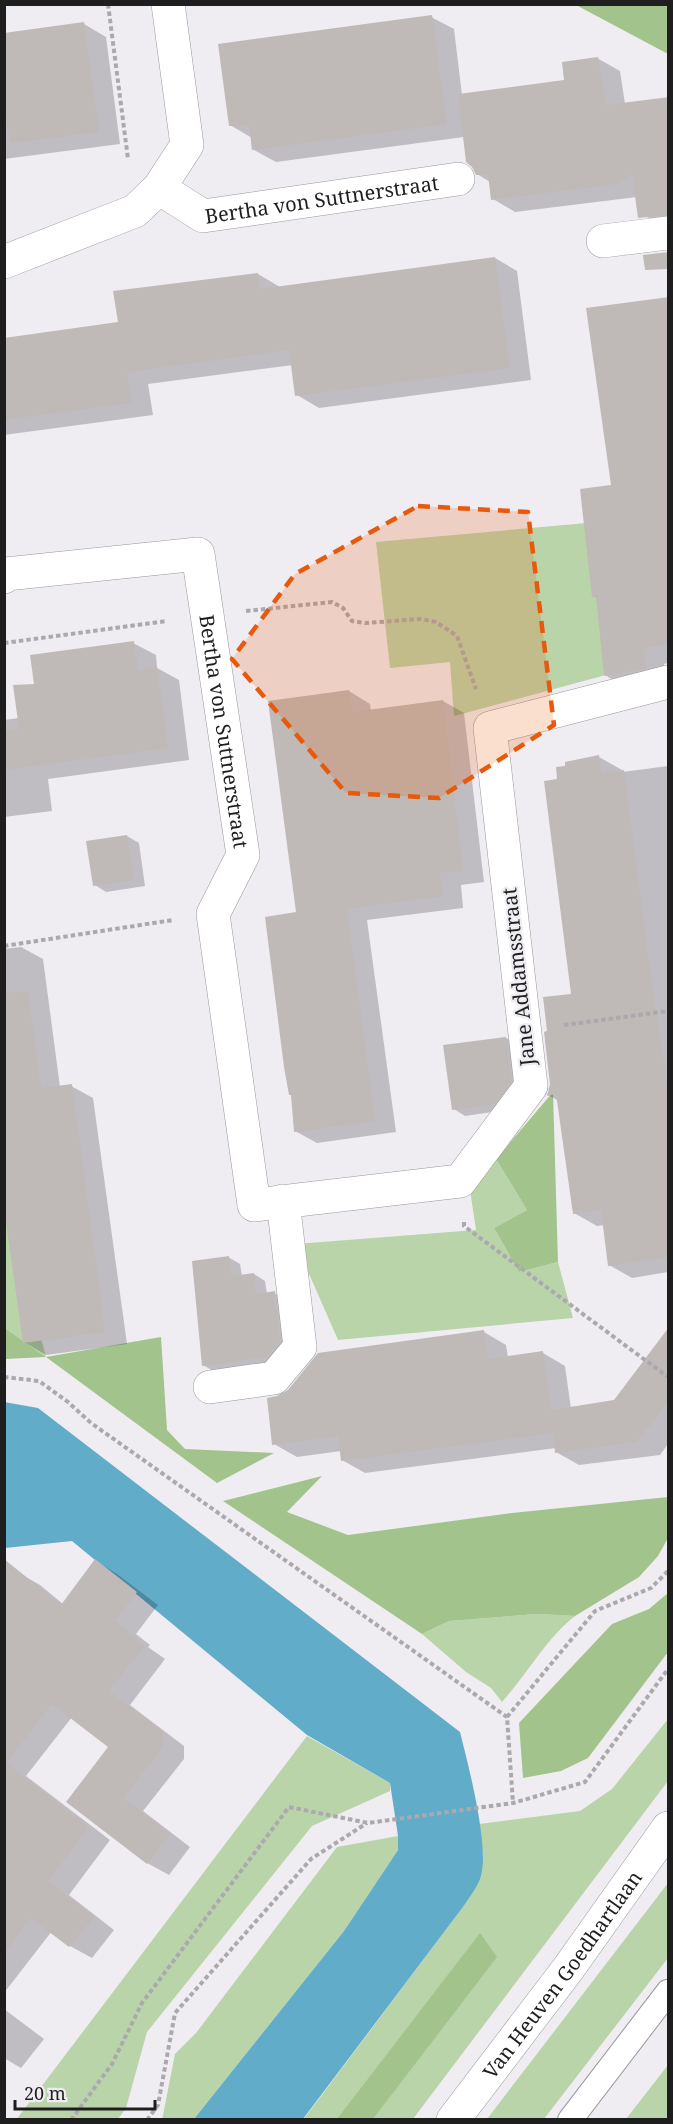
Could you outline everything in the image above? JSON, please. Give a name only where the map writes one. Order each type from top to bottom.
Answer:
[{"type":"street","points":[[4,262],[135,211],[159,188],[187,145],[168,4]]},
{"type":"street","name":"Bertha von Suttnerstraat","points":[[159,188],[203,216],[458,179]]},
{"type":"street","points":[[603,241],[669,233]]},
{"type":"street","name":"Bertha von Suttnerstraat","points":[[4,577],[6,574],[198,554],[243,855],[213,914]]},
{"type":"street","points":[[490,728],[669,682]]},
{"type":"street","name":"Jane Addamsstraat","points":[[460,1181],[531,1086],[490,728]]},
{"type":"street","points":[[210,1387],[274,1378],[300,1347],[269,1203],[213,914]]},
{"type":"street","points":[[269,1203],[460,1181]]},
{"type":"street","name":"Van Heuven Goedhartlaan","points":[[453,2120],[568,1969],[669,1828]]},
{"type":"lane","points":[[570,2120],[669,1992]]},
{"type":"path","points":[[108,4],[135,211]]},
{"type":"path","points":[[4,643],[207,615],[332,602],[343,608],[352,621],[365,623],[421,619],[436,622],[457,636],[490,728]]},
{"type":"path","points":[[4,946],[213,914]]},
{"type":"path","points":[[524,1030],[669,1011]]},
{"type":"path","points":[[460,1181],[464,1226],[669,1377]]},
{"type":"path","points":[[4,1377],[39,1381],[68,1402],[91,1423],[507,1717]]},
{"type":"path","points":[[513,1803],[507,1717],[595,1611],[651,1588],[669,1570]]},
{"type":"path","points":[[71,2120],[112,2064],[142,2003],[289,1807],[368,1823],[513,1803],[585,1782],[669,1669]]},
{"type":"path","points":[[147,2120],[158,2105],[175,2013],[310,1859],[368,1823]]},
{"type":"highlighted area","points":[[418,506],[528,512],[554,725],[439,798],[346,793],[232,659],[295,574]]},
{"type":"green space","points":[[576,5],[668,5],[668,54]]},
{"type":"green space","points":[[598,522],[617,672],[454,716],[450,662],[390,668],[376,542]]},
{"type":"green space","points":[[553,1092],[558,1262],[519,1272],[494,1228],[527,1210],[496,1159]]},
{"type":"green space","points":[[4,1093],[39,1330],[46,1357],[5,1328]]},
{"type":"green space","points":[[496,1159],[527,1210],[494,1228],[519,1272],[558,1262],[573,1318],[338,1340],[296,1244],[476,1230],[470,1190]]},
{"type":"green space","points":[[5,1328],[46,1357],[5,1359]]},
{"type":"green space","points":[[161,1337],[167,1430],[185,1449],[274,1453],[217,1483],[46,1357]]},
{"type":"green space","points":[[322,1476],[287,1512],[348,1535],[512,1513],[668,1497],[668,1538],[658,1556],[639,1577],[575,1616],[537,1614],[449,1621],[422,1634],[223,1501]]},
{"type":"green space","points":[[668,1593],[668,1652],[588,1758],[561,1771],[523,1778],[519,1723],[612,1624],[649,1609]]},
{"type":"green space","points":[[537,1614],[575,1616],[546,1646],[502,1702],[491,1688],[466,1672],[422,1634],[449,1621]]},
{"type":"green space","points":[[668,1719],[668,1781],[413,2119],[303,2120],[463,1907],[483,1855],[479,1824],[580,1811],[612,1789]]},
{"type":"green space","points":[[307,1736],[390,1783],[390,1791],[312,1826],[147,2032],[126,2108],[118,2119],[16,2120]]},
{"type":"green space","points":[[398,1836],[398,1850],[344,1931],[194,2119],[162,2120],[175,2054],[196,2033],[337,1847]]},
{"type":"green space","points":[[668,1883],[668,1958],[544,2119],[487,2119]]},
{"type":"green space","points":[[480,1933],[497,1957],[373,2119],[337,2119]]},
{"type":"green space","points":[[668,2065],[668,2119],[626,2119]]},
{"type":"water","points":[[4,1402],[38,1408],[460,1732],[481,1829],[483,1866],[480,1879],[463,1907],[303,2119],[194,2119],[344,1931],[398,1850],[390,1783],[307,1735],[72,1541],[5,1548]]},
{"type":"building","points":[[432,15],[447,124],[252,150],[249,125],[229,126],[218,44]]},
{"type":"building","points":[[84,22],[99,132],[10,143],[4,97],[4,33]]},
{"type":"building","points":[[598,57],[606,105],[669,97],[669,215],[638,218],[632,174],[618,184],[491,200],[488,174],[476,175],[466,162],[458,94],[564,80],[562,62]]},
{"type":"building","points":[[669,252],[669,269],[645,270],[643,255]]},
{"type":"building","points":[[495,257],[510,368],[295,396],[289,350],[127,372],[131,403],[4,420],[4,338],[118,322],[113,291],[258,273],[260,289]]},
{"type":"building","points":[[669,297],[669,644],[644,648],[646,668],[604,676],[596,596],[592,597],[580,489],[611,485],[586,308]]},
{"type":"building","points":[[134,641],[138,672],[157,666],[168,748],[4,770],[4,731],[19,729],[13,685],[34,684],[30,655]]},
{"type":"building","points":[[349,690],[352,712],[443,700],[463,871],[440,873],[443,896],[347,909],[375,1121],[294,1132],[291,1095],[289,1095],[284,1067],[265,917],[296,912],[268,701]]},
{"type":"building","points":[[599,755],[601,773],[624,770],[669,1096],[669,1257],[608,1266],[601,1210],[573,1214],[556,1094],[547,1096],[550,1084],[544,1032],[547,1031],[543,997],[571,994],[544,781],[557,779],[556,767],[565,766],[565,762]]},
{"type":"building","points":[[127,835],[134,880],[93,886],[86,841]]},
{"type":"building","points":[[28,991],[41,1088],[72,1084],[105,1332],[23,1343],[4,1208],[4,993]]},
{"type":"building","points":[[506,1037],[512,1081],[495,1104],[452,1110],[443,1045]]},
{"type":"building","points":[[229,1256],[232,1276],[254,1273],[256,1294],[275,1291],[280,1341],[267,1357],[202,1366],[192,1261]]},
{"type":"building","points":[[669,1327],[669,1401],[637,1442],[555,1453],[553,1433],[341,1461],[338,1436],[272,1445],[267,1398],[288,1390],[318,1353],[484,1330],[488,1359],[543,1351],[551,1410],[614,1400]]},
{"type":"building","points":[[4,1559],[61,1605],[95,1559],[137,1592],[115,1621],[144,1646],[109,1691],[163,1732],[163,1747],[123,1798],[170,1834],[147,1864],[66,1802],[108,1747],[52,1704],[6,1763],[89,1827],[48,1881],[94,1917],[69,1947],[31,1918],[4,1953]]}]
